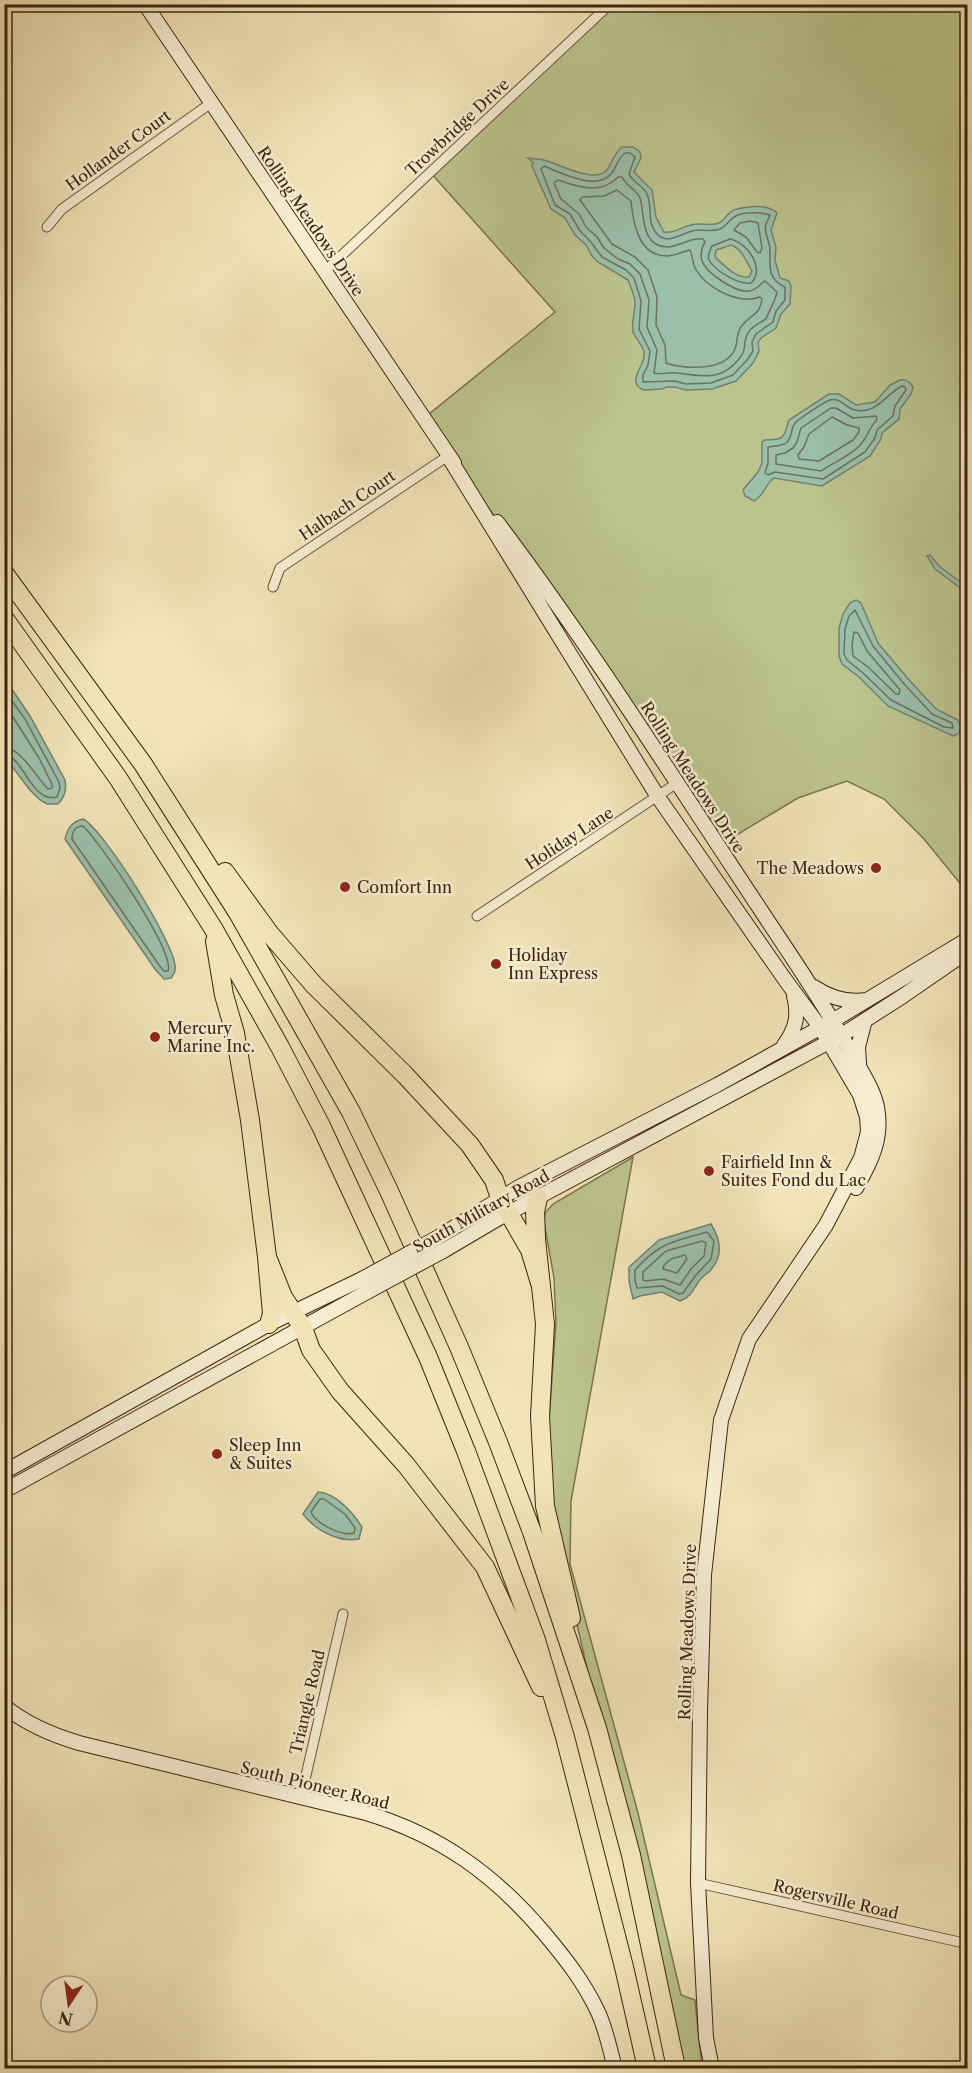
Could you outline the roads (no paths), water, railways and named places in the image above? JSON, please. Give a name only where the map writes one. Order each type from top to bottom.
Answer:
[{"type":"highway","points":[[4,573],[143,764],[190,822],[277,942],[314,985],[405,1075],[470,1145],[494,1180],[504,1206],[530,1250],[540,1283]]},
{"type":"highway","points":[[4,618],[118,778],[213,928],[280,1047],[321,1126],[428,1357],[466,1451],[536,1640],[565,1737],[647,2068]]},
{"type":"highway","points":[[143,764],[249,933],[351,1112],[389,1191],[459,1347],[498,1442],[532,1532],[597,1728]]},
{"type":"highway","points":[[213,928],[224,995],[236,1033],[250,1120],[267,1257],[272,1314],[269,1324]]},
{"type":"highway","points":[[538,1198],[535,1221],[545,1324],[540,1416],[545,1506],[597,1728],[631,1855],[676,2068]]},
{"type":"highway","points":[[267,1257],[277,1285],[299,1321],[311,1350],[340,1391],[406,1465],[485,1567],[565,1737]]},
{"type":"main road","name":"Rolling Meadows Drive","points":[[145,4],[448,456],[658,797],[793,991],[820,1027],[836,1038],[859,1066],[873,1093],[879,1134],[867,1169],[847,1201],[826,1225]]},
{"type":"main road","name":"Rolling Meadows Drive","points":[[448,456],[555,599],[834,1020],[836,1038],[867,1117],[868,1132],[861,1158],[826,1225],[749,1339],[721,1420],[704,1575],[700,1711],[698,1883],[706,2038],[712,2068]]},
{"type":"main road","name":"South Military Road","points":[[4,1491],[299,1321],[440,1245],[504,1206],[834,1020],[968,939]]},
{"type":"main road","name":"South Military Road","points":[[504,1206],[538,1198],[836,1038],[968,951]]},
{"type":"main road","points":[[811,986],[838,999],[861,1001],[869,999]]},
{"type":"main road","points":[[782,1048],[791,1036],[796,1021],[797,1007],[793,991]]},
{"type":"main road","points":[[859,1066],[858,1047],[866,1020]]},
{"type":"main road","name":"South Military Road","points":[[4,1472],[269,1324],[299,1321]]},
{"type":"main road","points":[[4,1466],[33,1455]]},
{"type":"main road","name":"South Pioneer Road","points":[[4,1706],[45,1730],[79,1743],[366,1813],[396,1822],[436,1841],[463,1857],[521,1906],[571,1965],[599,2013],[615,2068]]},
{"type":"street","name":"Trowbridge Drive","points":[[325,271],[610,4]]},
{"type":"street","name":"Hollander Court","points":[[47,227],[62,209],[211,103]]},
{"type":"street","name":"Halbach Court","points":[[273,587],[280,568],[448,456]]},
{"type":"street","name":"Holiday Lane","points":[[477,916],[677,783]]},
{"type":"street","name":"Triangle Road","points":[[301,1797],[343,1614]]},
{"type":"street","name":"Rogersville Road","points":[[698,1883],[968,1944]]},
{"type":"water","points":[[622,147],[633,147],[640,152],[641,158],[634,172],[652,190],[656,217],[664,232],[671,232],[694,224],[719,223],[732,211],[742,208],[763,207],[777,213],[771,230],[776,247],[775,260],[780,278],[789,281],[791,286],[790,304],[781,314],[776,328],[758,342],[759,351],[753,363],[736,381],[712,389],[686,390],[667,387],[644,390],[638,387],[636,378],[644,352],[633,332],[635,300],[628,280],[598,262],[586,245],[575,235],[565,218],[551,209],[532,166],[533,163],[528,158],[545,160],[577,172],[593,175],[606,171]],"holes":[[[731,245],[738,249],[752,271],[749,277],[735,274],[715,257],[716,250]]]},
{"type":"water","points":[[906,380],[912,385],[911,394],[900,409],[899,419],[882,433],[881,439],[870,456],[822,486],[774,478],[754,501],[745,496],[743,490],[758,472],[762,463],[762,442],[780,439],[786,431],[789,420],[829,394],[839,394],[856,405],[875,402],[890,385]]},
{"type":"water","points":[[930,555],[939,566],[967,587],[967,593],[935,569],[927,556]]},
{"type":"water","points":[[856,600],[861,603],[878,643],[936,709],[958,720],[961,728],[958,734],[953,736],[888,706],[859,677],[842,664],[839,656],[839,628],[843,614],[850,603]]},
{"type":"water","points":[[5,679],[30,716],[65,780],[65,793],[58,804],[47,804],[40,800],[5,757]]},
{"type":"water","points":[[83,819],[106,843],[150,911],[171,952],[175,967],[171,978],[164,979],[155,969],[65,839],[71,826]]},
{"type":"water","points":[[711,1224],[719,1242],[719,1254],[714,1266],[702,1277],[689,1296],[680,1301],[662,1292],[633,1299],[629,1267],[659,1240]]},
{"type":"water","points":[[318,1492],[331,1496],[349,1510],[362,1527],[359,1539],[336,1537],[321,1530],[308,1520],[303,1514]]},
{"type":"water","points":[[924,2065],[967,2066],[967,2068],[895,2068]]},
{"type":"place","name":"The Meadows","points":[[876,868]]},
{"type":"place","name":"Comfort Inn","points":[[345,887]]},
{"type":"place","name":"Holiday Inn Express","points":[[496,964]]},
{"type":"place","name":"Mercury Marine Inc.","points":[[155,1037]]},
{"type":"place","name":"Fairfield Inn & Suites Fond du Lac","points":[[709,1171]]},
{"type":"place","name":"Sleep Inn & Suites","points":[[217,1454]]}]
